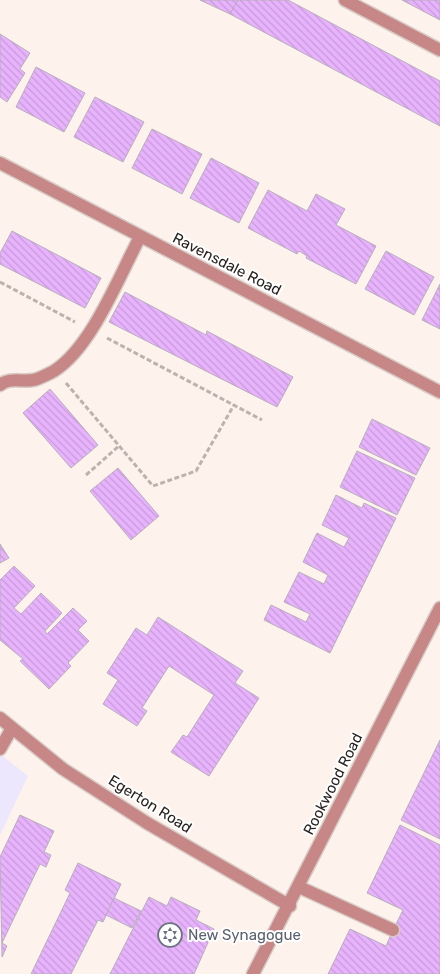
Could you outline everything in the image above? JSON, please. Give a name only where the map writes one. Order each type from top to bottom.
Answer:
[{"type":"street","points":[[344,0],[440,50]]},
{"type":"street","name":"Ravensdale Road","points":[[0,163],[440,392]]},
{"type":"street","points":[[0,385],[6,380],[34,380],[55,370],[73,356],[91,330],[140,237]]},
{"type":"street","name":"Rookwood Road","points":[[253,974],[290,906],[440,608]]},
{"type":"street","name":"Egerton Road","points":[[0,718],[64,769],[146,823],[290,906]]},
{"type":"street","points":[[0,749],[12,728]]},
{"type":"street","points":[[299,887],[393,930]]},
{"type":"path","points":[[0,282],[262,420]]},
{"type":"path","points":[[55,370],[153,486],[196,472],[234,405]]},
{"type":"path","points":[[86,476],[119,446]]},
{"type":"shaded area","points":[[0,754],[28,776],[0,835]]},
{"type":"building","points":[[200,0],[238,0],[230,14]]},
{"type":"building","points":[[238,0],[288,0],[440,81],[440,126],[230,14]]},
{"type":"building","points":[[402,0],[440,0],[440,20]]},
{"type":"building","points":[[0,34],[30,53],[20,69],[25,73],[7,102],[0,97]]},
{"type":"building","points":[[36,67],[85,93],[64,132],[16,107]]},
{"type":"building","points":[[95,97],[144,122],[123,162],[74,137]]},
{"type":"building","points":[[152,129],[202,154],[182,194],[132,168]]},
{"type":"building","points":[[211,158],[259,183],[239,223],[190,198]]},
{"type":"building","points":[[268,190],[307,211],[316,194],[345,209],[336,225],[376,246],[356,284],[306,258],[307,256],[299,251],[297,254],[248,228]]},
{"type":"building","points":[[12,231],[101,278],[85,308],[0,264],[0,253]]},
{"type":"building","points":[[386,251],[434,277],[414,315],[365,289]]},
{"type":"building","points":[[440,284],[440,329],[422,320]]},
{"type":"building","points":[[125,292],[206,335],[207,331],[293,377],[277,407],[109,322]]},
{"type":"building","points":[[50,389],[98,445],[71,468],[23,413]]},
{"type":"building","points":[[372,419],[430,448],[416,475],[359,447]]},
{"type":"building","points":[[357,451],[415,478],[397,515],[340,487]]},
{"type":"building","points":[[118,468],[159,516],[131,540],[90,491]]},
{"type":"building","points":[[336,495],[362,508],[364,503],[396,518],[330,653],[264,620],[271,605],[306,622],[310,614],[284,602],[299,572],[324,584],[328,575],[303,562],[317,533],[344,547],[349,538],[322,525]]},
{"type":"building","points":[[0,544],[9,558],[0,563]]},
{"type":"building","points":[[14,566],[35,586],[14,608],[21,614],[41,593],[62,613],[45,631],[47,634],[73,608],[87,621],[78,630],[89,641],[68,663],[71,666],[49,689],[20,661],[23,659],[0,640],[0,580]]},
{"type":"building","points":[[158,617],[243,671],[235,683],[259,698],[209,776],[171,752],[183,735],[187,737],[214,695],[169,666],[142,708],[147,711],[137,726],[103,704],[118,680],[107,673],[136,628],[147,635]]},
{"type":"building","points":[[440,740],[440,839],[401,820]]},
{"type":"building","points":[[20,815],[54,831],[44,852],[51,855],[46,867],[40,864],[2,943],[7,946],[2,957],[0,857]]},
{"type":"building","points":[[400,825],[440,845],[440,974],[328,974],[350,929],[386,946],[403,910],[367,893]]},
{"type":"building","points":[[78,863],[121,884],[103,922],[98,920],[71,974],[31,974],[70,893],[65,890]]},
{"type":"building","name":"New Synagogue","points":[[149,897],[167,906],[171,897],[200,911],[196,920],[214,929],[194,974],[110,974]]},
{"type":"building","points":[[114,898],[141,911],[132,928],[106,915]]},
{"type":"place","name":"New Synagogue","points":[[170,935]]}]
